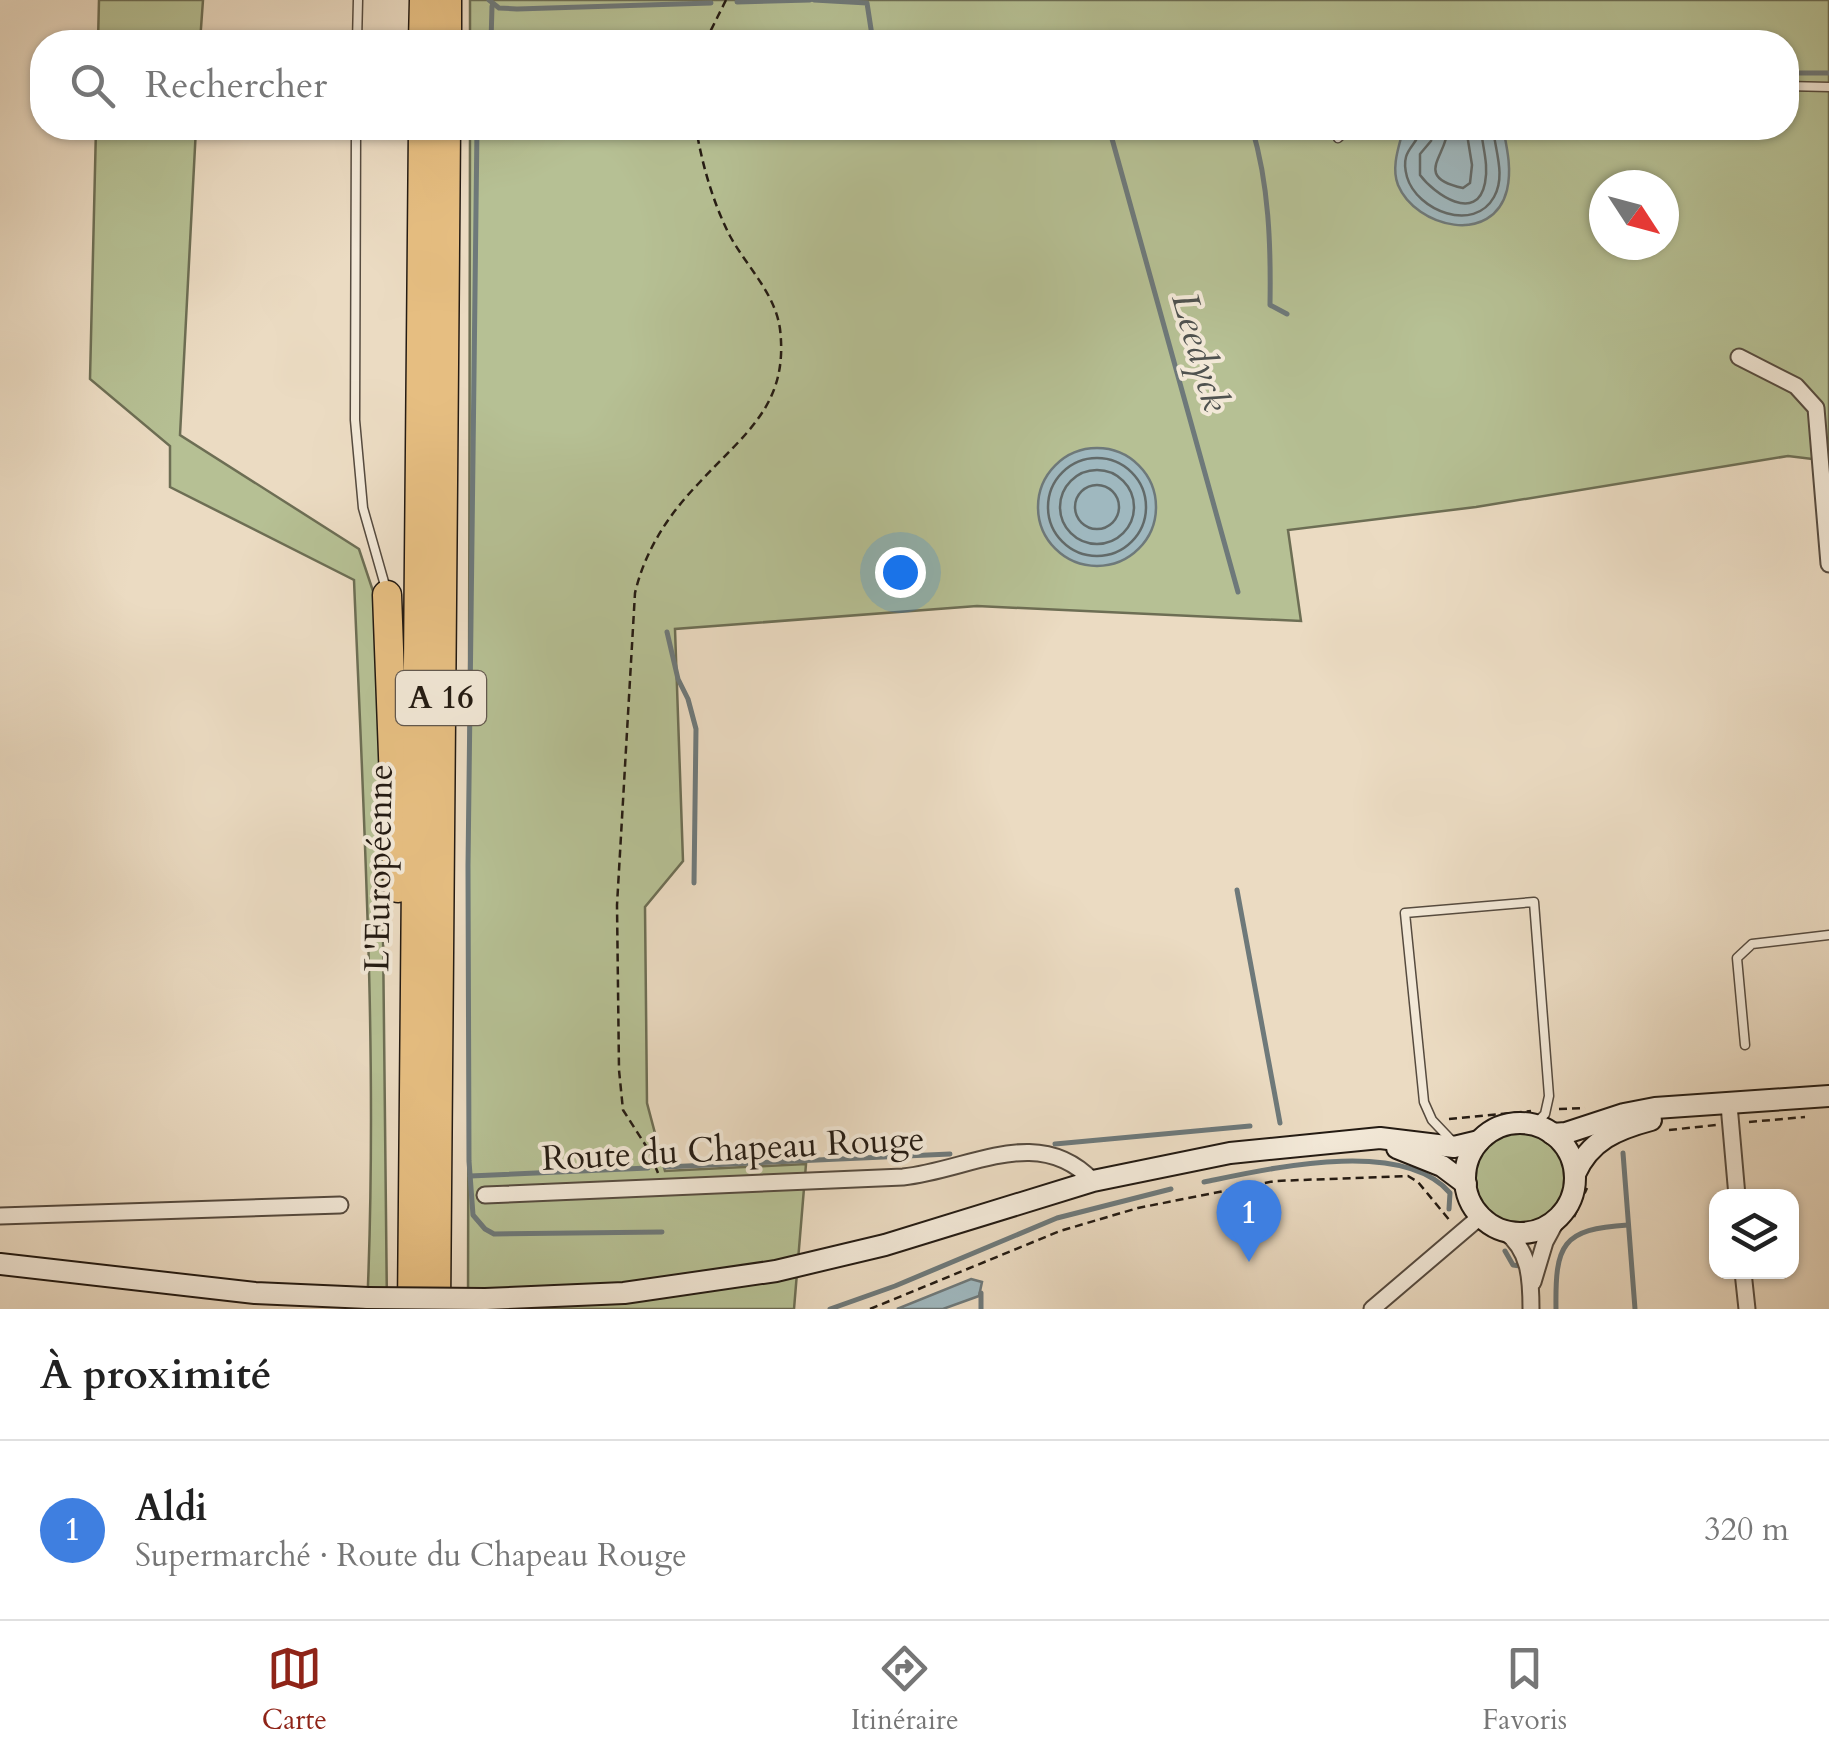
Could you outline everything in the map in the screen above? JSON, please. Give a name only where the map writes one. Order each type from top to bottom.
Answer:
[{"type":"highway","points":[[423,30],[424,0]]},
{"type":"highway","points":[[447,30],[448,0]]},
{"type":"highway","name":"L'Européenne","points":[[411,1309],[422,140]]},
{"type":"highway","name":"L'Européenne","points":[[436,1309],[446,140]]},
{"type":"highway","points":[[387,595],[411,1309]]},
{"type":"street","points":[[1739,358],[1796,386],[1816,408],[1829,564]]},
{"type":"street","points":[[1531,1302],[1542,1252],[1566,1218],[1590,1148],[1616,1132],[1659,1118],[1730,1114],[1829,1096]]},
{"type":"street","points":[[0,1264],[255,1293],[485,1299],[624,1293],[776,1271],[885,1245],[1094,1181],[1230,1153],[1356,1140],[1470,1144],[1501,1127],[1519,1123],[1566,1133],[1646,1109],[1730,1114]]},
{"type":"street","points":[[1730,1114],[1736,1189]]},
{"type":"street","points":[[1543,1130],[1569,1153],[1581,1176]]},
{"type":"street","points":[[1356,1140],[1415,1154],[1466,1184]]},
{"type":"street","points":[[1470,1144],[1466,1184],[1470,1202],[1480,1216],[1504,1231],[1524,1254],[1531,1302]]},
{"type":"street","name":"Route du Chapeau Rouge","points":[[485,1195],[914,1176],[1020,1151],[1065,1158],[1094,1181]]},
{"type":"street","points":[[0,1216],[340,1205]]},
{"type":"street","points":[[1372,1309],[1480,1216]]},
{"type":"street","points":[[1504,1231],[1533,1232],[1566,1218]]},
{"type":"street","points":[[1744,1279],[1747,1309]]},
{"type":"lane","points":[[357,30],[358,0]]},
{"type":"lane","points":[[1799,86],[1829,87]]},
{"type":"lane","points":[[356,140],[355,420],[363,508],[387,595]]},
{"type":"lane","points":[[1470,1144],[1436,1126],[1424,1102],[1405,912],[1534,902],[1550,1096],[1543,1130]]},
{"type":"lane","points":[[1745,1045],[1738,958],[1752,944],[1829,935]]},
{"type":"path","points":[[711,30],[726,0]]},
{"type":"path","points":[[658,1186],[655,1162],[621,1104],[618,1070],[617,896],[635,593],[648,556],[669,519],[740,443],[770,403],[778,384],[780,361],[775,309],[728,232],[699,140]]},
{"type":"path","points":[[1663,1130],[1730,1114],[1806,1117]]},
{"type":"path","points":[[870,1309],[1090,1220],[1275,1181],[1408,1176],[1418,1182],[1460,1234]]},
{"type":"path","points":[[1566,1218],[1583,1202],[1581,1176]]},
{"type":"green space","points":[[99,0],[203,0],[201,30],[98,30]]},
{"type":"green space","points":[[470,0],[1829,0],[1829,461],[1788,456],[1476,507],[1288,530],[1301,621],[977,606],[675,629],[683,861],[645,907],[647,1103],[665,1171],[806,1164],[794,1309],[468,1309],[470,140],[1799,140],[1799,30],[470,30]]},
{"type":"green space","points":[[96,140],[195,140],[180,435],[359,549],[375,597],[380,652],[387,1309],[367,1309],[370,1036],[354,580],[170,487],[170,446],[90,379]]},
{"type":"green space","points":[[1511,1133],[1529,1133],[1545,1140],[1558,1153],[1565,1178],[1558,1203],[1545,1216],[1529,1223],[1511,1223],[1495,1216],[1482,1203],[1475,1187],[1475,1169],[1482,1153],[1495,1140]]},
{"type":"water","points":[[1401,140],[1505,140],[1507,190],[1499,208],[1487,219],[1454,225],[1421,212],[1407,200],[1396,179]]},
{"type":"water","points":[[1097,448],[1120,452],[1139,465],[1152,484],[1156,507],[1152,530],[1139,549],[1120,562],[1097,566],[1074,562],[1055,549],[1042,530],[1038,507],[1042,484],[1055,465],[1074,452]]},
{"type":"water","points":[[971,1279],[982,1282],[979,1296],[943,1309],[897,1309]]},
{"type":"waterway","name":"Leedyck","points":[[489,0],[499,8],[517,9],[711,3]]},
{"type":"waterway","name":"Leedyck","points":[[737,2],[810,0]]},
{"type":"waterway","name":"Leedyck","points":[[814,0],[867,3],[871,30]]},
{"type":"waterway","points":[[491,30],[492,6]]},
{"type":"waterway","points":[[1799,73],[1829,73]]},
{"type":"waterway","points":[[477,140],[468,866],[469,1161],[473,1215],[494,1234],[662,1232]]},
{"type":"waterway","name":"Leedyck","points":[[1112,140],[1238,592]]},
{"type":"waterway","points":[[1255,140],[1268,215],[1270,305],[1287,314]]},
{"type":"waterway","points":[[667,632],[696,729],[694,883]]},
{"type":"waterway","points":[[1237,890],[1280,1123]]},
{"type":"waterway","points":[[1055,1144],[1250,1126]]},
{"type":"waterway","points":[[1623,1153],[1635,1309]]},
{"type":"waterway","points":[[665,1167],[950,1154]]},
{"type":"waterway","points":[[1204,1182],[1297,1165],[1368,1161],[1428,1176],[1450,1193],[1449,1209]]},
{"type":"waterway","points":[[470,1176],[648,1168]]},
{"type":"waterway","points":[[830,1309],[1057,1218],[1171,1189]]},
{"type":"waterway","points":[[1556,1309],[1558,1269],[1567,1244],[1589,1231],[1628,1225]]},
{"type":"waterway","points":[[1505,1251],[1513,1265],[1520,1266]]},
{"type":"waterway","points":[[981,1293],[981,1309]]},
{"type":"place","name":"Aldi","points":[[1249,1262]]}]
